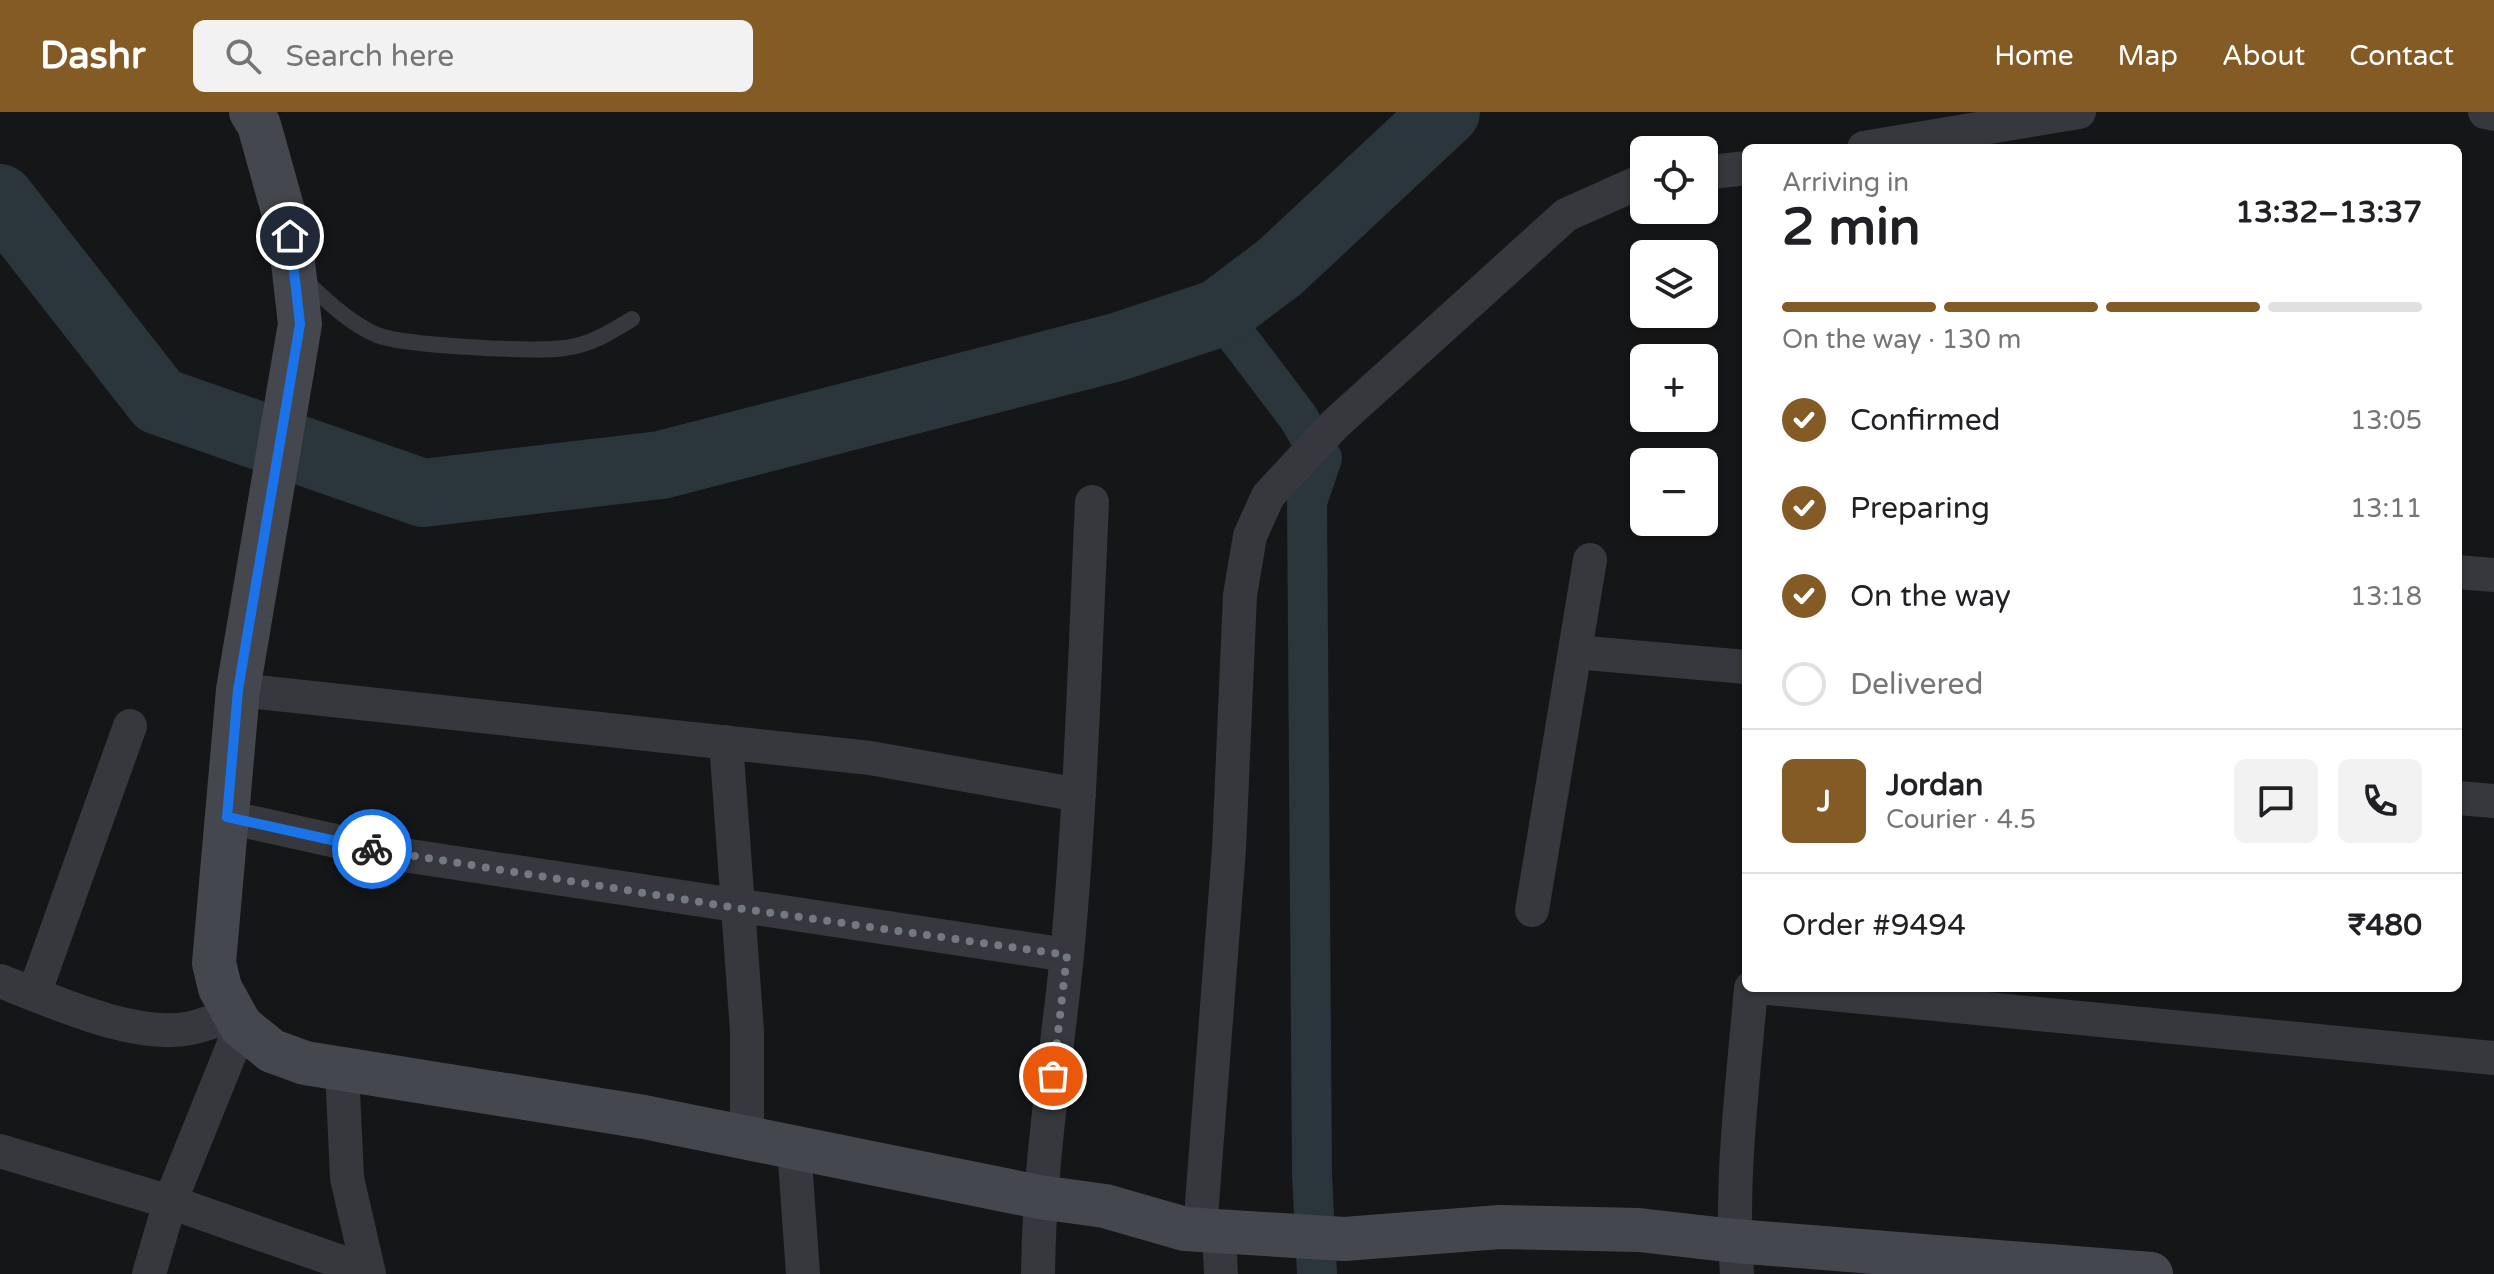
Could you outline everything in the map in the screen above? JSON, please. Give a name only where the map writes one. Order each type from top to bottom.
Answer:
[{"type":"street","points":[[251,112],[259,125],[290,236],[300,324],[238,690],[214,963],[237,1020],[272,1051],[305,1063],[573,1105],[1039,1197],[1105,1206],[1224,1242],[1344,1239],[1500,1227],[1639,1230],[1736,1257],[2151,1274]]},
{"type":"street","points":[[1888,144],[2079,112]]},
{"type":"street","points":[[2485,112],[2494,114]]},
{"type":"street","points":[[1718,171],[1742,168]]},
{"type":"street","points":[[1224,1242],[1228,865],[1240,595],[1250,536],[1268,496],[1334,425],[1566,215],[1630,186]]},
{"type":"street","points":[[1038,1274],[1039,1197],[1067,955],[1079,795],[1092,502]]},
{"type":"street","points":[[1532,910],[1590,560]]},
{"type":"street","points":[[2462,572],[2494,575]]},
{"type":"street","points":[[1575,652],[1742,667]]},
{"type":"street","points":[[238,690],[870,758],[1079,795]]},
{"type":"street","points":[[34,994],[130,726]]},
{"type":"street","points":[[726,742],[747,1031],[747,1139]]},
{"type":"street","points":[[2462,798],[2494,801]]},
{"type":"street","points":[[227,817],[390,853],[737,908],[1067,955]]},
{"type":"street","points":[[0,981],[96,1016],[147,1028],[189,1029],[237,1020]]},
{"type":"street","points":[[1736,1257],[1751,992]]},
{"type":"street","points":[[1810,992],[2494,1058]]},
{"type":"street","points":[[149,1274],[170,1202],[237,1020]]},
{"type":"street","points":[[342,1069],[347,1178],[368,1272]]},
{"type":"street","points":[[794,1147],[803,1274]]},
{"type":"street","points":[[0,1151],[170,1202],[368,1272]]},
{"type":"lane","points":[[294,271],[342,314],[378,335],[414,343],[566,348],[605,336],[632,319]]},
{"type":"waterway","points":[[0,198],[159,401],[423,493],[661,465],[1117,347],[1219,313],[1280,267],[1446,112]]},
{"type":"waterway","points":[[1219,313],[1298,417],[1322,458],[1307,502],[1312,1175],[1317,1274]]},
{"type":"way so far","points":[[372,849],[737,908],[1067,955],[1053,1076]]},
{"type":"route","points":[[290,236],[300,324],[238,690],[227,817],[372,849]]}]
